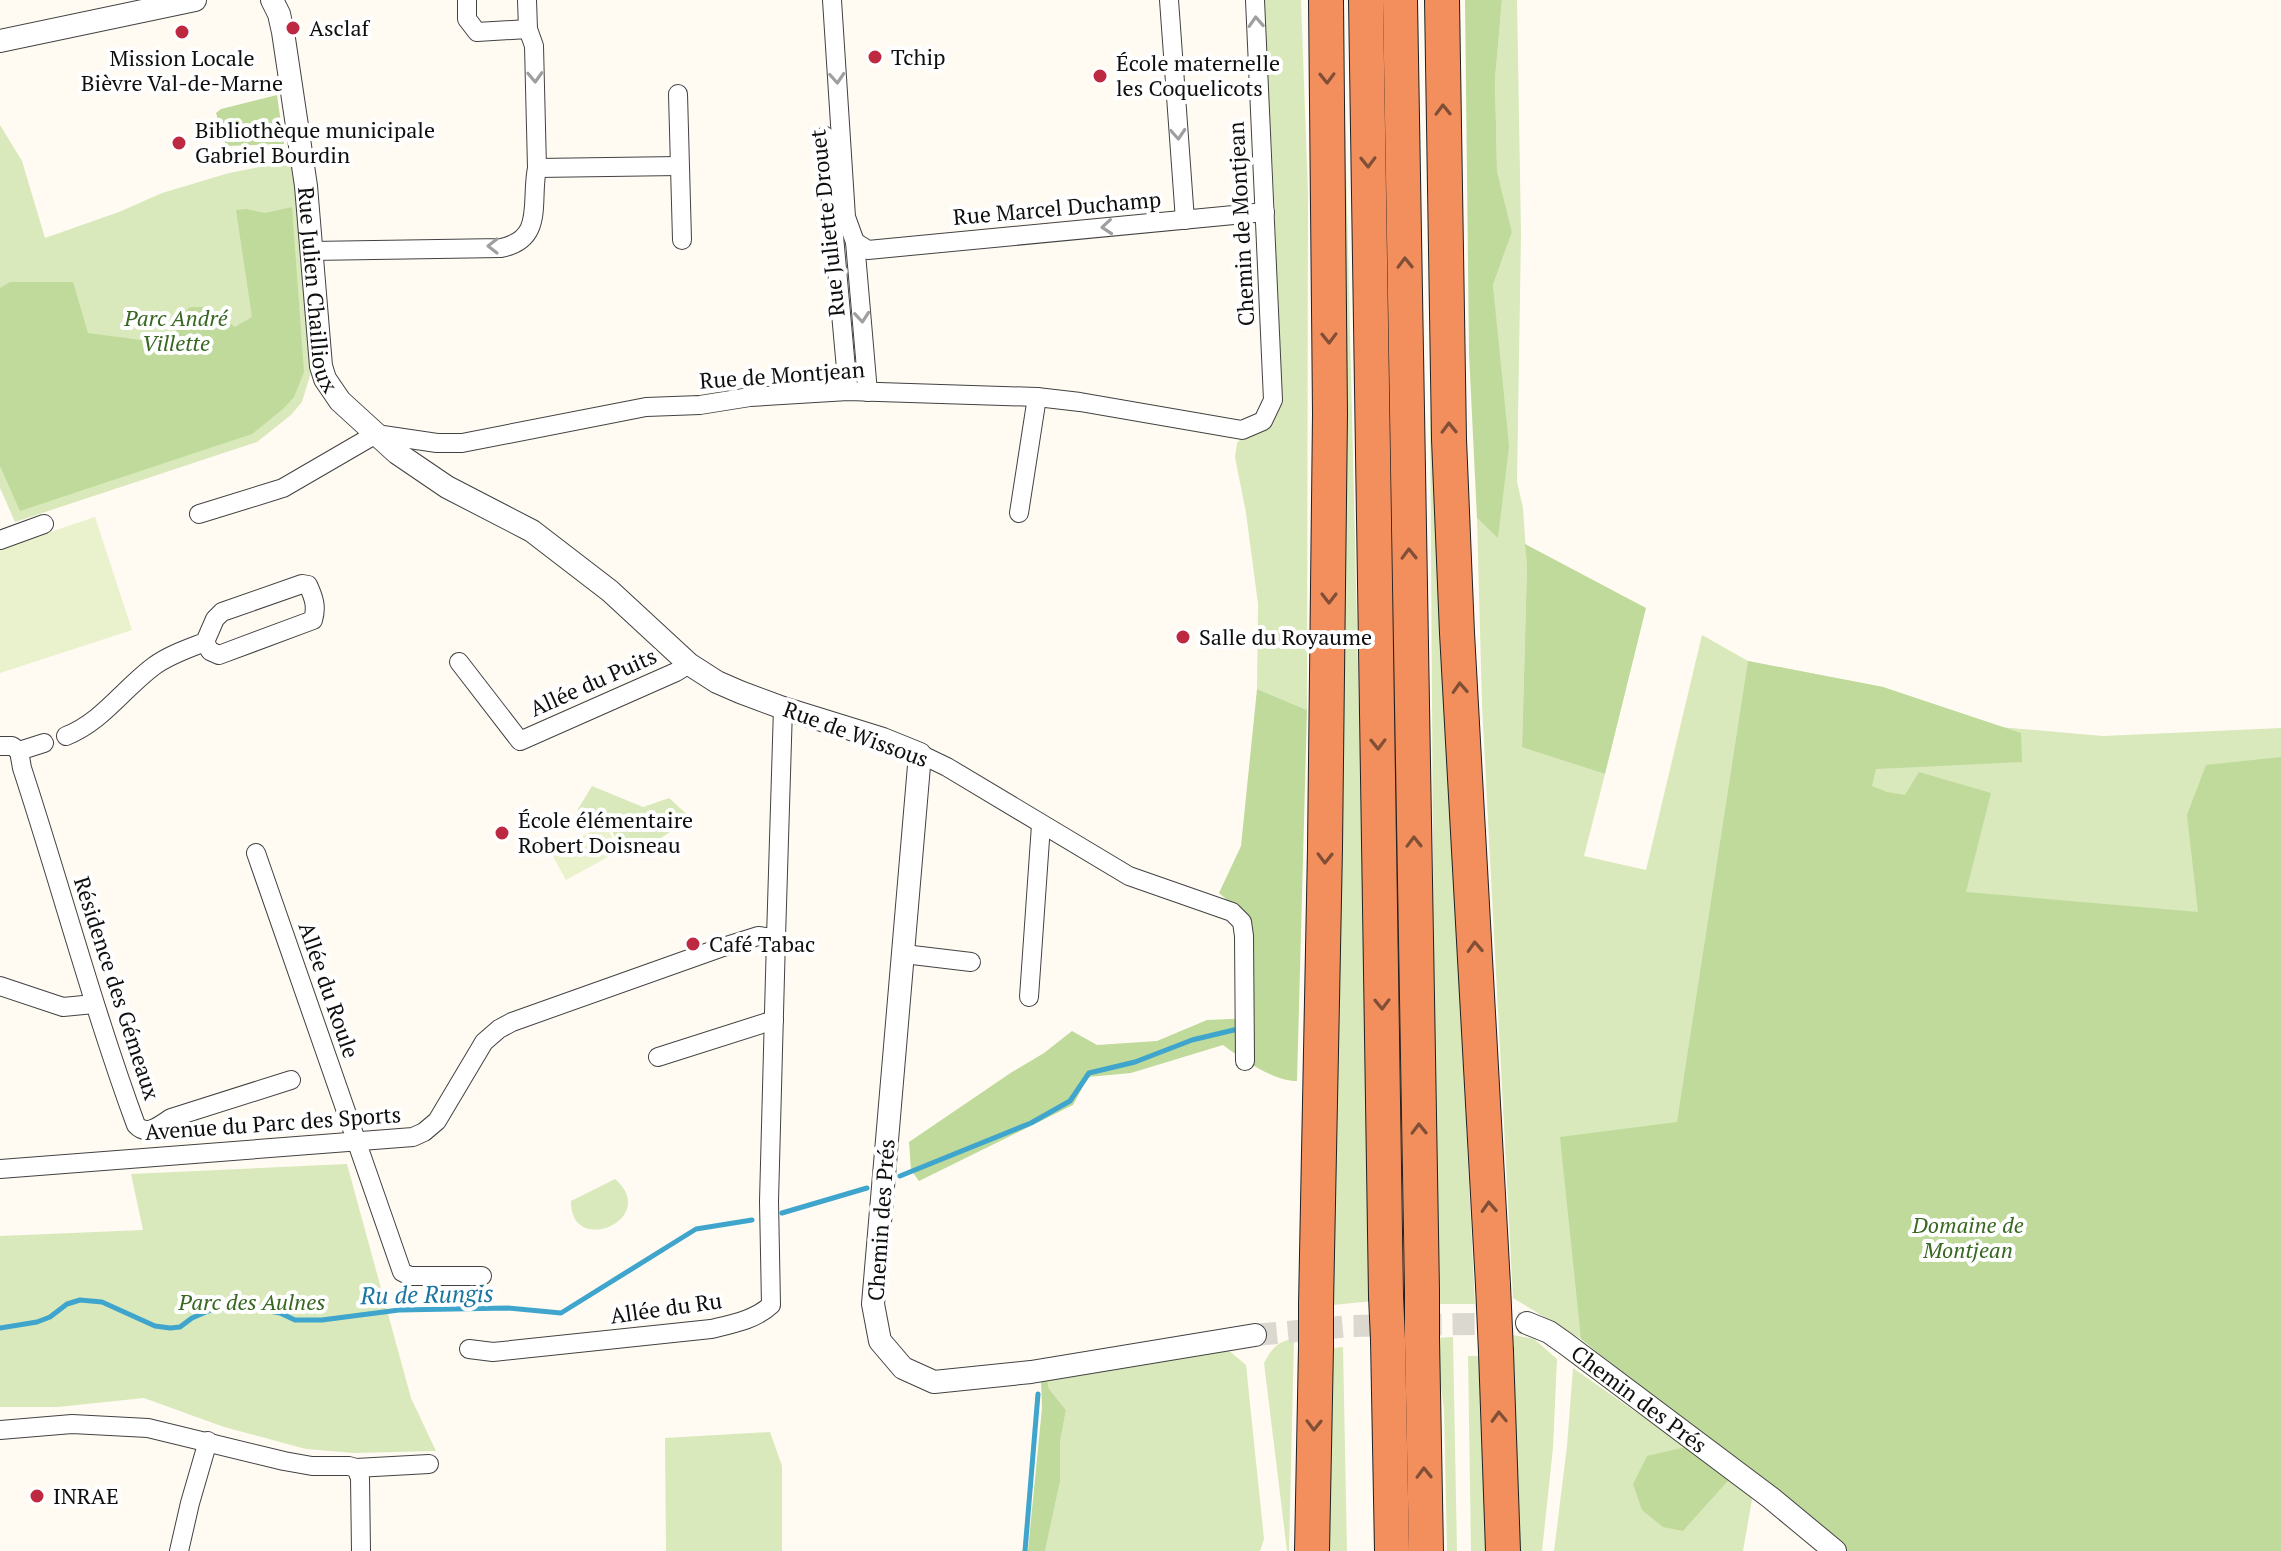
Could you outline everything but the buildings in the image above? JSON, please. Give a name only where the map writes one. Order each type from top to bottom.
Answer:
[{"type":"highway","points":[[1312,1551],[1330,460],[1326,0]]},
{"type":"highway","points":[[1366,0],[1392,1551]]},
{"type":"highway","points":[[1400,0],[1426,1551]]},
{"type":"highway","points":[[1442,0],[1449,439],[1493,1285],[1503,1551]]},
{"type":"street","points":[[0,41],[195,0]]},
{"type":"street","points":[[256,0],[283,32]]},
{"type":"street","name":"Rue Julien Chaillioux","points":[[272,0],[283,32],[306,186],[321,366],[325,379],[340,401],[376,434]]},
{"type":"street","points":[[467,0],[467,19],[477,32],[528,29]]},
{"type":"street","points":[[311,251],[501,248],[514,245],[525,237],[531,229],[537,168],[534,46],[528,29],[527,0]]},
{"type":"street","name":"Rue Juliette Drouet","points":[[832,0],[846,217],[855,242],[868,392]]},
{"type":"street","points":[[1169,0],[1185,220]]},
{"type":"street","name":"Chemin de Montjean","points":[[1242,430],[1263,421],[1273,400],[1255,0]]},
{"type":"street","points":[[678,94],[682,240]]},
{"type":"street","points":[[825,136],[848,391]]},
{"type":"street","points":[[537,168],[679,166]]},
{"type":"street","name":"Rue Marcel Duchamp","points":[[855,242],[868,250],[1265,212]]},
{"type":"street","name":"Rue de Montjean","points":[[376,434],[437,443],[462,443],[646,407],[848,391],[1037,397],[1242,430]]},
{"type":"street","points":[[1019,513],[1037,397]]},
{"type":"street","points":[[199,514],[283,488],[376,434]]},
{"type":"street","name":"Rue de Wissous","points":[[376,434],[418,469],[532,531],[570,558],[689,664],[717,682],[783,708],[883,739],[920,754],[1129,876],[1232,912],[1242,922],[1244,936],[1245,1061]]},
{"type":"street","points":[[0,540],[44,524]]},
{"type":"street","points":[[66,736],[88,725],[154,666],[205,642],[215,619],[222,612],[302,584],[308,585],[316,609],[313,620],[219,655],[210,651],[205,642]]},
{"type":"street","name":"Allée du Puits","points":[[459,662],[520,741],[689,664]]},
{"type":"street","points":[[776,938],[783,708]]},
{"type":"street","points":[[0,746],[12,746],[19,751],[44,743]]},
{"type":"street","name":"Résidence des Gémeaux","points":[[19,751],[94,1004],[136,1125],[140,1129],[157,1128],[171,1118],[291,1080]]},
{"type":"street","name":"Chemin des Prés","points":[[920,754],[873,1304],[880,1341],[903,1368],[934,1382],[1031,1372],[1255,1335]]},
{"type":"street","points":[[1029,997],[1041,825]]},
{"type":"street","name":"Allée du Roule","points":[[256,853],[402,1272],[410,1276],[482,1276]]},
{"type":"street","name":"Avenue du Parc des Sports","points":[[0,1169],[413,1137],[437,1121],[484,1042],[499,1029],[720,948],[758,936],[776,938]]},
{"type":"street","name":"Allée du Ru","points":[[469,1349],[493,1352],[711,1329],[743,1321],[764,1312],[771,1305],[769,1201],[776,938]]},
{"type":"street","points":[[904,954],[971,962]]},
{"type":"street","points":[[0,986],[63,1007],[94,1004]]},
{"type":"street","points":[[658,1057],[774,1020]]},
{"type":"street","name":"Chemin des Prés","points":[[1527,1323],[1549,1332],[1566,1344],[1750,1482],[1835,1551]]},
{"type":"street","points":[[0,1430],[72,1424],[148,1428],[312,1466],[356,1468],[429,1464]]},
{"type":"street","points":[[179,1551],[208,1441]]},
{"type":"street","points":[[356,1468],[360,1478],[361,1551]]},
{"type":"green space","points":[[1264,0],[1301,0],[1308,193],[1307,710],[1257,689],[1258,604],[1235,457],[1237,443],[1274,404],[1277,387],[1275,215]]},
{"type":"green space","points":[[1465,0],[1502,0],[1495,79],[1497,171],[1512,232],[1493,285],[1509,446],[1498,538],[1477,518],[1469,353]]},
{"type":"green space","name":"Domaine de Montjean","points":[[1502,0],[1517,0],[1521,234],[1517,482],[1523,508],[1527,565],[1522,746],[1605,774],[1584,856],[1646,870],[1702,635],[1748,661],[1883,687],[1999,727],[2103,736],[2281,728],[2281,1551],[1845,1551],[1581,1339],[1513,1298],[1482,705],[1477,518],[1498,537],[1501,374],[1493,285],[1512,232],[1497,171],[1495,78]]},
{"type":"green space","points":[[277,95],[284,144],[226,146],[216,113],[221,109]]},
{"type":"green space","points":[[1345,120],[1373,1301],[1333,1305],[1344,477]]},
{"type":"green space","name":"Parc André Villette","points":[[0,125],[22,161],[45,238],[162,193],[229,173],[295,160],[311,372],[302,402],[291,415],[257,442],[15,522],[0,488]]},
{"type":"green space","points":[[292,207],[304,372],[294,397],[252,434],[20,511],[0,466],[0,288],[10,282],[73,282],[88,333],[171,344],[181,315],[190,307],[208,307],[235,327],[252,317],[236,210],[265,213]]},
{"type":"green space","points":[[1430,403],[1475,1304],[1436,1304]]},
{"type":"green space","points":[[95,517],[132,630],[0,673],[0,549]]},
{"type":"green space","points":[[1525,544],[1646,608],[1605,774],[1522,747]]},
{"type":"green space","name":"Domaine de Montjean","points":[[1748,661],[1883,687],[2021,733],[2022,762],[1876,769],[1872,786],[1887,792],[1905,795],[1919,772],[1991,793],[1966,892],[2198,912],[2187,815],[2206,765],[2281,757],[2281,1551],[1845,1551],[1581,1339],[1560,1137],[1677,1122]]},
{"type":"green space","points":[[1257,689],[1307,710],[1297,1081],[1268,1073],[1223,1045],[1131,1073],[1088,1077],[1073,1105],[919,1181],[911,1170],[909,1142],[1044,1053],[1072,1031],[1097,1045],[1157,1041],[1207,1020],[1252,1018],[1254,948],[1248,918],[1219,893],[1241,846]]},
{"type":"green space","points":[[592,786],[643,807],[669,798],[691,818],[661,838],[615,838],[608,820],[593,826],[578,809]]},
{"type":"green space","points":[[605,824],[619,851],[566,880],[551,853]]},
{"type":"green space","name":"Parc des Aulnes","points":[[347,1164],[411,1398],[436,1451],[354,1453],[306,1449],[224,1427],[144,1398],[58,1407],[0,1407],[0,1236],[143,1230],[131,1174]]},
{"type":"green space","points":[[615,1179],[626,1194],[627,1207],[621,1219],[597,1230],[584,1227],[574,1218],[571,1201]]},
{"type":"green space","points":[[1513,1335],[1534,1339],[1557,1359],[1553,1448],[1542,1551],[1520,1551]]},
{"type":"green space","points":[[1453,1337],[1457,1551],[1447,1551],[1444,1410],[1435,1338]]},
{"type":"green space","points":[[1294,1338],[1287,1551],[1264,1363],[1276,1346]]},
{"type":"green space","points":[[1343,1347],[1347,1551],[1325,1551],[1327,1349]]},
{"type":"green space","points":[[1227,1349],[1246,1365],[1264,1539],[1260,1551],[1045,1551],[1060,1482],[1060,1442],[1066,1410],[1049,1389],[1047,1379]]},
{"type":"green space","points":[[1468,1356],[1482,1356],[1487,1551],[1471,1551]]},
{"type":"green space","points":[[1573,1368],[1686,1447],[1683,1531],[1729,1480],[1753,1494],[1743,1551],[1554,1551]]},
{"type":"green space","points":[[1047,1379],[1049,1389],[1066,1410],[1060,1442],[1060,1482],[1045,1551],[1021,1551],[1028,1550],[1042,1408],[1041,1381]]},
{"type":"green space","points":[[770,1432],[782,1466],[782,1551],[666,1551],[665,1438]]},
{"type":"green space","points":[[1686,1447],[1729,1480],[1683,1531],[1663,1527],[1642,1510],[1633,1484],[1647,1456]]},
{"type":"waterway","name":"Ru de Rungis","points":[[900,1176],[1031,1123],[1070,1101],[1089,1073],[1135,1062],[1192,1040],[1238,1029]]},
{"type":"waterway","name":"Ru de Rungis","points":[[782,1213],[867,1188]]},
{"type":"waterway","name":"Ru de Rungis","points":[[0,1328],[37,1322],[80,1300],[102,1302],[155,1326],[170,1328],[180,1327],[192,1318],[227,1303],[280,1313],[295,1320],[322,1320],[399,1310],[508,1308],[561,1313],[696,1229],[752,1220]]},
{"type":"waterway","points":[[1025,1551],[1038,1394]]},
{"type":"tunnel","points":[[1255,1335],[1350,1326],[1527,1323]]},
{"type":"place","name":"Asclaf","points":[[293,28]]},
{"type":"place","name":"Mission Locale Bièvre Val-de-Marne","points":[[182,32]]},
{"type":"place","name":"Tchip","points":[[875,57]]},
{"type":"place","name":"École maternelle les Coquelicots","points":[[1100,76]]},
{"type":"place","name":"Bibliothèque municipale Gabriel Bourdin","points":[[179,143]]},
{"type":"place","name":"Salle du Royaume","points":[[1183,637]]},
{"type":"place","name":"École élémentaire Robert Doisneau","points":[[502,833]]},
{"type":"place","name":"Café Tabac","points":[[693,944]]},
{"type":"place","name":"INRAE","points":[[37,1496]]}]
